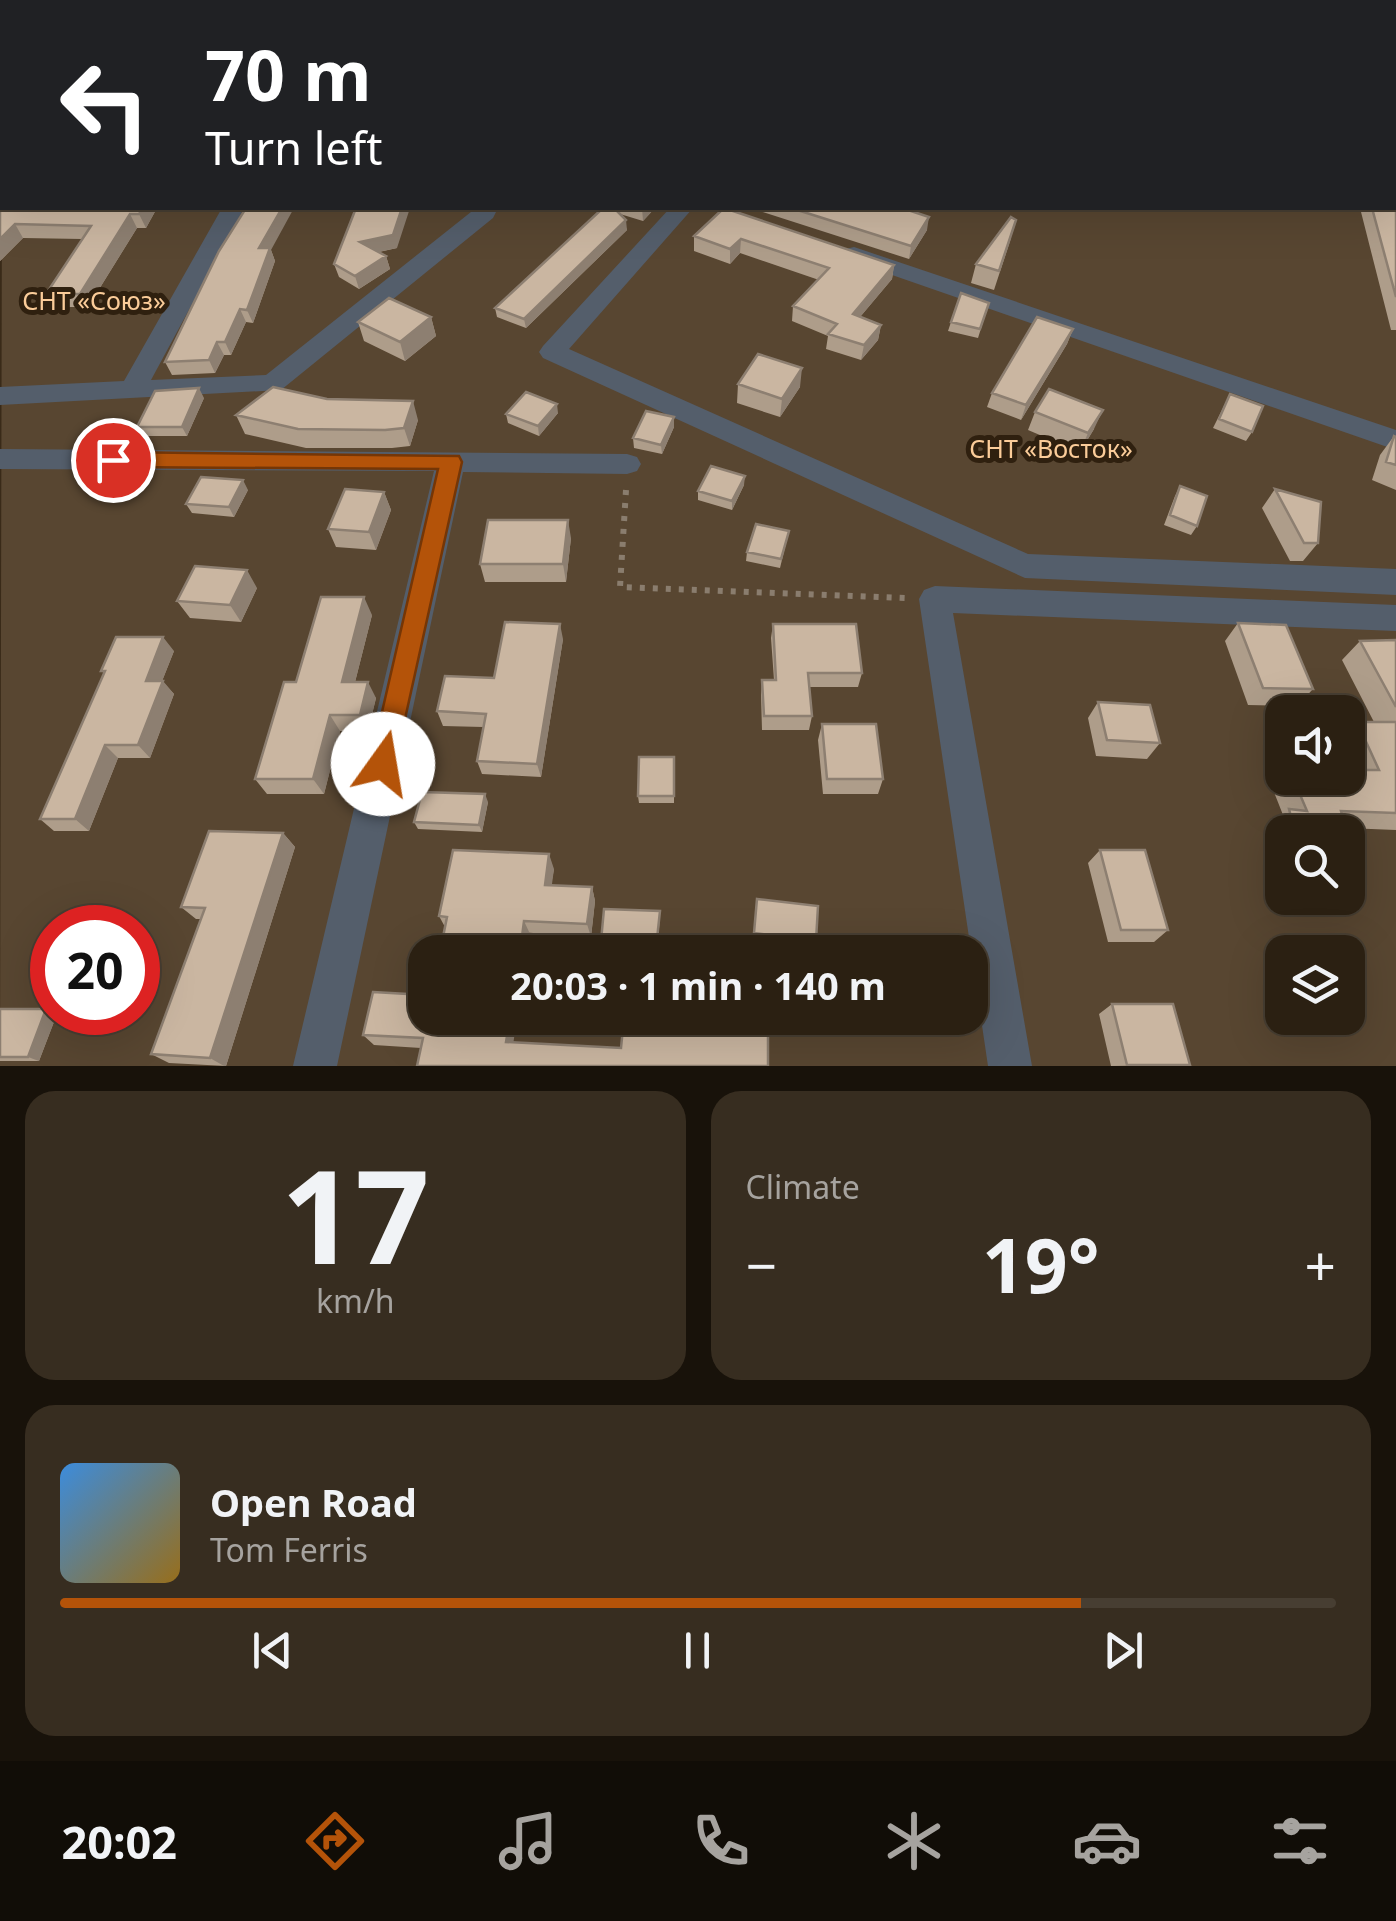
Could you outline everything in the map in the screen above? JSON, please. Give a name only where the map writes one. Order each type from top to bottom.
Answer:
[{"type":"lane","points":[[132,391],[233,210]]},
{"type":"lane","points":[[0,396],[272,384],[485,210]]},
{"type":"lane","points":[[680,210],[552,352],[1024,566],[1396,582]]},
{"type":"lane","points":[[832,246],[1396,440]]},
{"type":"lane","points":[[0,459],[627,464]]},
{"type":"lane","points":[[316,1066],[451,462]]},
{"type":"lane","points":[[1010,1066],[936,599],[1396,618]]},
{"type":"path","points":[[627,464],[620,586],[936,599]]},
{"type":"green space","points":[[2,210],[1396,210],[1396,1066],[0,1066]]},
{"type":"building","points":[[0,210],[142,210],[130,214],[80,294],[46,294],[91,226],[15,224],[0,239]]},
{"type":"building","points":[[245,210],[281,210],[259,248],[270,248],[247,310],[240,309],[225,342],[217,342],[209,360],[165,362],[219,251]]},
{"type":"building","points":[[355,210],[401,210],[393,235],[360,242],[386,256],[355,276],[334,264]]},
{"type":"building","points":[[601,210],[616,210],[626,220],[524,319],[495,308]]},
{"type":"building","points":[[722,210],[730,210],[894,265],[853,314],[881,325],[864,345],[828,334],[837,324],[793,306],[829,268],[741,239],[730,249],[694,236]]},
{"type":"building","points":[[797,210],[908,210],[929,217],[911,246]]},
{"type":"building","points":[[1373,210],[1396,210],[1396,297]]},
{"type":"building","points":[[1011,217],[1016,220],[999,271],[976,264]]},
{"type":"building","points":[[961,293],[989,303],[980,329],[951,322]]},
{"type":"building","points":[[389,298],[431,317],[400,342],[358,322]]},
{"type":"building","points":[[1037,317],[1073,329],[1026,405],[992,393]]},
{"type":"building","points":[[758,354],[802,368],[782,399],[738,384]]},
{"type":"building","points":[[273,387],[327,399],[413,401],[404,428],[385,430],[298,429],[236,415]]},
{"type":"building","points":[[199,388],[182,427],[137,427],[155,391]]},
{"type":"building","points":[[1049,389],[1103,410],[1088,433],[1035,412]]},
{"type":"building","points":[[526,392],[557,404],[538,426],[506,414]]},
{"type":"building","points":[[1230,394],[1263,406],[1252,432],[1219,419]]},
{"type":"building","points":[[646,411],[674,417],[661,445],[633,438]]},
{"type":"building","points":[[1396,437],[1396,465],[1386,462]]},
{"type":"building","points":[[711,466],[745,476],[732,501],[698,491]]},
{"type":"building","points":[[201,477],[243,480],[229,507],[186,504]]},
{"type":"building","points":[[1180,486],[1207,496],[1197,526],[1170,515]]},
{"type":"building","points":[[345,489],[384,492],[369,532],[328,529]]},
{"type":"building","points":[[1275,489],[1321,502],[1318,543],[1304,543]]},
{"type":"building","points":[[488,520],[568,520],[563,564],[480,564]]},
{"type":"building","points":[[756,524],[789,531],[781,559],[747,552]]},
{"type":"building","points":[[195,566],[247,570],[230,605],[177,601]]},
{"type":"building","points":[[321,597],[364,597],[342,682],[368,682],[360,715],[330,715],[313,779],[255,779],[284,682],[296,682]]},
{"type":"building","points":[[505,622],[560,624],[537,764],[477,761],[486,714],[437,711],[445,676],[494,678]]},
{"type":"building","points":[[1238,623],[1286,625],[1313,689],[1263,688]]},
{"type":"building","points":[[773,624],[856,624],[862,673],[808,673],[812,716],[764,716],[762,680],[776,680]]},
{"type":"building","points":[[116,637],[163,637],[146,681],[163,681],[138,745],[105,745],[75,819],[40,819],[105,671],[101,671]]},
{"type":"building","points":[[1396,640],[1396,707],[1360,641]]},
{"type":"building","points":[[1098,702],[1150,705],[1160,743],[1107,740]]},
{"type":"building","points":[[1365,722],[1396,722],[1396,813],[1341,811],[1342,815],[1291,815],[1289,809],[1307,811],[1300,795],[1365,795],[1365,770],[1379,770],[1365,739]]},
{"type":"building","points":[[822,724],[876,724],[883,779],[827,779]]},
{"type":"building","points":[[639,757],[674,757],[674,796],[638,796]]},
{"type":"building","points":[[422,792],[485,794],[479,825],[414,822]]},
{"type":"building","points":[[209,831],[283,833],[210,1058],[151,1054],[205,908],[181,907]]},
{"type":"building","points":[[453,850],[549,854],[545,885],[592,887],[587,924],[524,921],[522,935],[443,935],[447,917],[439,916]]},
{"type":"building","points":[[1100,850],[1145,850],[1168,930],[1121,930]]},
{"type":"building","points":[[757,899],[818,906],[816,935],[754,933]]},
{"type":"building","points":[[604,909],[660,911],[657,935],[602,935]]},
{"type":"building","points":[[373,992],[408,994],[408,1035],[507,1035],[506,1042],[621,1048],[622,1035],[768,1035],[768,1066],[417,1066],[423,1038],[363,1035]]},
{"type":"building","points":[[1112,1004],[1173,1004],[1190,1065],[1127,1065]]},
{"type":"building","points":[[0,1009],[30,1009],[30,1035],[36,1035],[28,1057],[0,1057]]},
{"type":"route","points":[[113,460],[451,462],[383,764]]},
{"type":"park label","name":"СНТ «Союз»","points":[[94,300]]},
{"type":"park label","name":"СНТ «Восток»","points":[[1051,448]]}]
